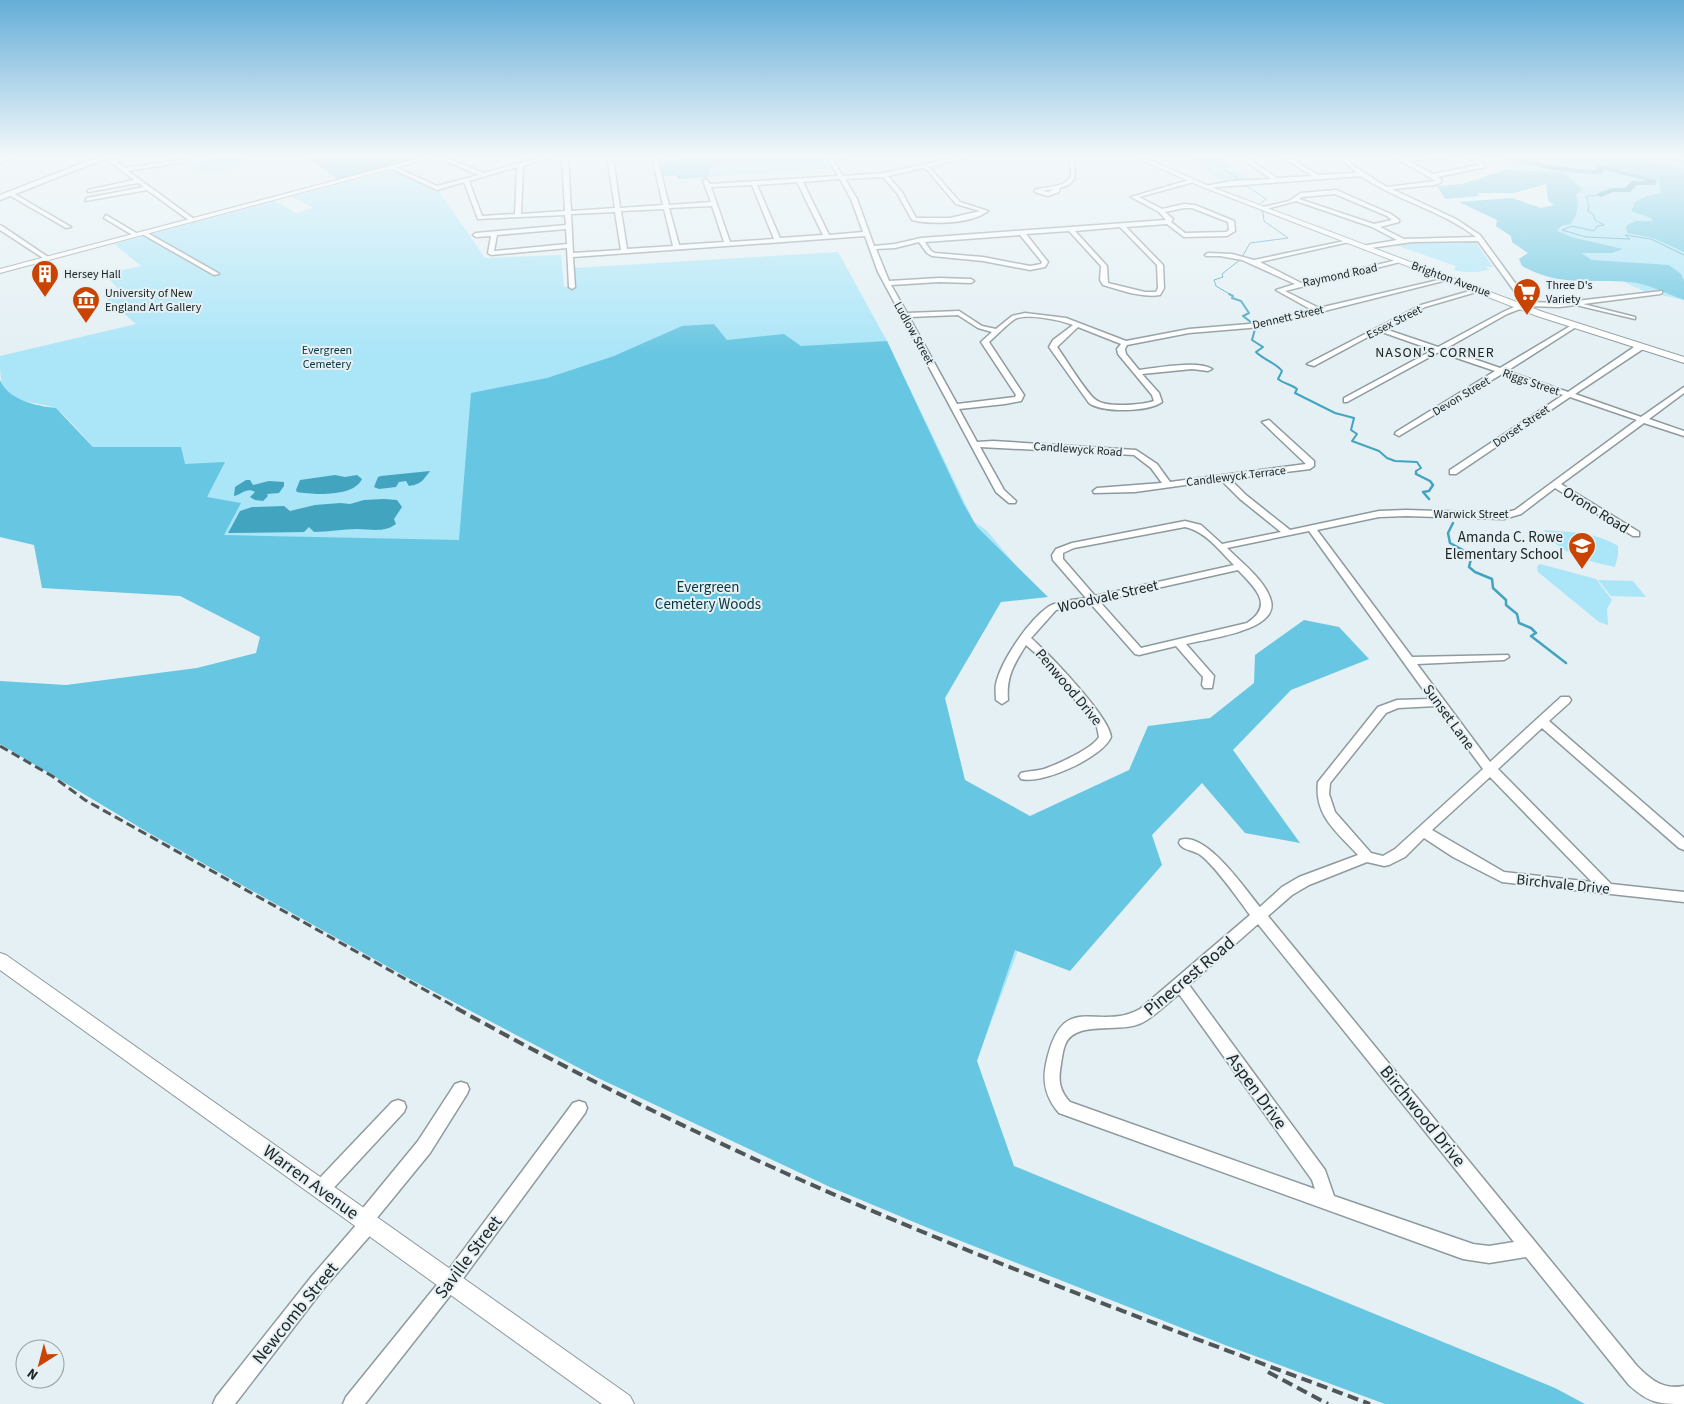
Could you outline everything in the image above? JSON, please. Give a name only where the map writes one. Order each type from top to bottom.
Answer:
[{"type":"main road","points":[[0,271],[183,223]]},
{"type":"main road","name":"Brighton Avenue","points":[[1299,223],[1524,305],[1574,326],[1684,360]]},
{"type":"main road","name":"Warren Avenue","points":[[0,960],[622,1404]]},
{"type":"street","points":[[60,223],[68,227]]},
{"type":"street","points":[[117,223],[216,274]]},
{"type":"street","points":[[568,223],[572,287]]},
{"type":"street","points":[[620,223],[624,251]]},
{"type":"street","points":[[670,223],[676,247]]},
{"type":"street","points":[[720,223],[728,244]]},
{"type":"street","points":[[771,223],[778,240]]},
{"type":"street","points":[[820,223],[827,237]]},
{"type":"street","name":"Ludlow Street","points":[[862,223],[871,248],[904,316],[1000,492],[1012,501]]},
{"type":"street","points":[[871,248],[895,246],[921,240],[1162,223]]},
{"type":"street","points":[[1169,223],[1179,233],[1188,236],[1227,234],[1232,231],[1232,223]]},
{"type":"street","points":[[1364,223],[1403,241]]},
{"type":"street","points":[[1374,226],[1389,223]]},
{"type":"street","points":[[1457,223],[1481,239],[1524,305]]},
{"type":"street","points":[[0,226],[48,258]]},
{"type":"street","points":[[1070,228],[1104,266],[1103,280],[1105,284],[1145,294],[1158,294],[1161,288],[1160,265],[1121,226]]},
{"type":"street","points":[[476,235],[568,228]]},
{"type":"street","points":[[921,240],[929,252],[934,255],[982,259],[1030,268],[1043,266],[1045,262],[1021,232]]},
{"type":"street","points":[[494,234],[491,252],[569,246]]},
{"type":"street","points":[[570,255],[866,234]]},
{"type":"street","points":[[1364,247],[1403,241],[1481,239]]},
{"type":"street","points":[[1250,260],[1347,241]]},
{"type":"street","points":[[1208,256],[1236,256],[1250,260],[1299,284]]},
{"type":"street","name":"Raymond Road","points":[[1317,310],[1279,290],[1401,261]]},
{"type":"street","name":"Dennett Street","points":[[1125,343],[1189,331],[1261,325],[1449,278]]},
{"type":"street","points":[[887,283],[939,280],[971,281]]},
{"type":"street","name":"Essex Street","points":[[1311,364],[1430,303],[1480,290]]},
{"type":"street","points":[[1347,400],[1438,349],[1524,305],[1573,303],[1660,292]]},
{"type":"street","points":[[1573,303],[1633,318]]},
{"type":"street","points":[[904,316],[959,313],[980,327],[996,331]]},
{"type":"street","points":[[954,406],[1006,402],[1018,399],[1020,395],[986,344],[987,339],[996,331],[1019,316],[1054,317],[1078,324],[1125,343],[1121,349],[1122,354],[1158,398],[1154,405],[1136,407],[1107,406],[1092,401],[1053,347],[1056,342],[1078,324]]},
{"type":"street","name":"Devon Street","points":[[1399,434],[1574,326]]},
{"type":"street","name":"Riggs Street","points":[[1379,329],[1684,434]]},
{"type":"street","name":"Dorset Street","points":[[1453,472],[1640,347]]},
{"type":"street","points":[[1137,372],[1192,367],[1208,369]]},
{"type":"street","name":"Warwick Street","points":[[1220,547],[1366,516],[1392,513],[1504,516],[1518,512],[1684,389]]},
{"type":"street","name":"Candlewyck Terrace","points":[[1097,491],[1114,492],[1310,466],[1311,463],[1266,422]]},
{"type":"street","name":"Candlewyck Road","points":[[974,445],[993,444],[1136,453],[1154,466],[1168,485]]},
{"type":"street","points":[[1223,478],[1243,497],[1288,533]]},
{"type":"street","name":"Orono Road","points":[[1556,485],[1636,534]]},
{"type":"street","points":[[1185,524],[1202,530],[1220,547],[1263,592],[1267,607],[1262,617],[1244,627],[1139,652],[1058,560],[1057,556],[1059,551],[1085,543],[1185,524]]},
{"type":"street","name":"Sunset Lane","points":[[1310,528],[1490,770],[1607,888]]},
{"type":"street","name":"Woodvale Street","points":[[1002,700],[1000,688],[1013,658],[1043,617],[1053,608],[1240,567]]},
{"type":"street","name":"Penwood Drive","points":[[1025,776],[1038,776],[1063,766],[1101,744],[1105,738],[1105,731],[1102,725],[1045,656],[1026,639]]},
{"type":"street","points":[[1179,643],[1209,676],[1208,685]]},
{"type":"street","points":[[1408,661],[1504,657]]},
{"type":"street","name":"Pinecrest Road","points":[[1530,1248],[1492,1256],[1477,1255],[1065,1108],[1057,1100],[1052,1090],[1050,1078],[1058,1042],[1066,1032],[1081,1023],[1135,1020],[1145,1014],[1287,891],[1304,881],[1367,858],[1384,861],[1392,858],[1425,832],[1565,700]]},
{"type":"street","points":[[1367,858],[1338,827],[1324,806],[1321,798],[1324,782],[1382,710],[1397,704],[1438,702]]},
{"type":"street","points":[[1542,721],[1684,845]]},
{"type":"street","name":"Birchvale Drive","points":[[1425,832],[1502,877],[1684,897]]},
{"type":"street","name":"Birchwood Drive","points":[[1185,843],[1204,851],[1213,859],[1530,1248],[1630,1374],[1639,1383],[1657,1393],[1676,1398],[1684,1396]]},
{"type":"street","name":"Aspen Drive","points":[[1180,984],[1319,1176],[1327,1201]]},
{"type":"street","name":"Newcomb Street","points":[[223,1404],[424,1146],[461,1089]]},
{"type":"street","points":[[320,1190],[398,1107]]},
{"type":"street","name":"Saville Street","points":[[353,1404],[450,1282],[580,1108]]},
{"type":"green space","name":"Evergreen Cemetery Woods","points":[[194,223],[461,223],[485,258],[561,255],[564,287],[576,286],[574,268],[838,252],[887,341],[974,522],[986,530],[1023,574],[966,645],[925,729],[1016,844],[1030,918],[946,1143],[298,558],[84,573],[121,478],[77,428],[59,411],[49,406],[15,398],[4,390],[1,378],[0,356],[136,324],[103,296],[121,292],[105,274],[141,266],[114,244]]},
{"type":"green space","points":[[1497,223],[1572,223],[1561,226],[1557,231],[1575,238],[1623,249],[1612,253],[1581,253],[1592,260],[1669,265],[1681,274],[1684,281],[1684,300],[1637,283],[1563,280],[1536,273],[1522,266],[1519,259],[1528,253],[1512,242],[1511,236],[1496,226]]},
{"type":"green space","points":[[1548,223],[1684,223],[1684,300],[1646,292],[1584,264]]},
{"type":"green space","points":[[1632,223],[1684,223],[1684,252],[1653,238],[1627,233],[1626,226]]},
{"type":"green space","points":[[1474,240],[1493,267],[1485,267],[1490,269],[1472,272],[1454,270],[1456,266],[1393,244],[1410,241]]},
{"type":"green space","points":[[714,324],[727,340],[784,334],[801,346],[887,341],[963,503],[977,527],[1048,597],[1001,602],[945,698],[965,780],[1030,816],[1129,770],[1148,726],[1210,718],[1254,683],[1255,655],[1304,620],[1339,627],[1369,659],[1291,690],[1233,750],[1300,843],[1245,833],[1202,783],[1152,835],[1162,865],[1070,971],[1015,950],[977,1061],[1014,1166],[1555,1388],[1585,1404],[1385,1404],[1225,1345],[933,1230],[830,1187],[598,1078],[408,978],[149,833],[0,744],[0,681],[66,685],[197,668],[256,653],[260,637],[180,596],[42,588],[34,545],[0,537],[0,380],[9,393],[24,401],[56,408],[93,447],[181,447],[185,464],[225,462],[207,497],[241,503],[224,535],[459,540],[471,393],[547,378],[614,356],[682,326]]},
{"type":"green space","points":[[1544,530],[1592,535],[1610,541],[1618,546],[1615,567],[1575,556],[1558,545]]},
{"type":"green space","points":[[1540,564],[1596,579],[1612,600],[1607,609],[1608,625],[1599,622],[1538,572],[1537,567]]},
{"type":"green space","points":[[1598,580],[1633,581],[1646,597],[1611,596]]},
{"type":"shaded area","points":[[430,471],[417,484],[409,486],[406,481],[399,482],[396,487],[379,489],[374,487],[378,477],[381,476]]},
{"type":"shaded area","points":[[335,475],[345,477],[357,475],[362,479],[358,485],[342,492],[313,494],[297,492],[296,490],[300,480]]},
{"type":"shaded area","points":[[246,480],[250,480],[253,485],[269,481],[284,482],[284,486],[279,493],[267,494],[268,496],[263,501],[250,497],[255,492],[249,490],[234,496],[235,487]]},
{"type":"shaded area","points":[[364,500],[397,500],[402,507],[394,519],[396,524],[387,529],[314,532],[309,527],[304,532],[228,533],[240,511],[252,507],[284,506],[290,511],[315,505],[350,504]]},
{"type":"waterway","points":[[1231,295],[1216,286],[1214,280],[1223,277],[1222,274],[1241,259],[1250,243],[1288,238],[1266,223]]},
{"type":"waterway","points":[[1600,223],[1604,225],[1597,226],[1594,231],[1572,226],[1562,230],[1586,237],[1630,239],[1625,235],[1651,239],[1684,255]]},
{"type":"waterway","points":[[1231,295],[1233,296],[1232,298],[1241,301],[1249,313],[1243,316],[1252,323]]},
{"type":"waterway","points":[[1255,329],[1252,340],[1263,347],[1256,352],[1282,371],[1278,379],[1297,389],[1295,393],[1335,413],[1354,418],[1351,430],[1357,434],[1352,441],[1379,451],[1387,458],[1395,461],[1417,462],[1421,468],[1416,471],[1416,474],[1430,481],[1433,485],[1429,491],[1423,492],[1429,499]]},
{"type":"waterway","points":[[1453,523],[1448,533],[1450,543],[1472,555],[1469,567],[1475,572],[1492,579],[1493,588],[1506,600],[1506,605],[1517,614],[1519,623],[1531,628],[1536,633],[1531,636],[1566,663]]},
{"type":"railway","points":[[0,746],[52,776],[85,800],[459,1009]]},
{"type":"railway","points":[[456,1008],[577,1073],[659,1114],[855,1204],[1001,1264],[1370,1404]]},
{"type":"railway","points":[[1268,1372],[1328,1404]]},
{"type":"place","name":"Hersey Hall","points":[[45,298]]},
{"type":"place","name":"Three D's Variety","points":[[1527,316]]},
{"type":"place","name":"University of New England Art Gallery","points":[[86,324]]},
{"type":"place","name":"Amanda C. Rowe Elementary School","points":[[1582,570]]},
{"type":"district","name":"NASON'S CORNER","points":[[1435,352]]},
{"type":"park label","name":"Evergreen Cemetery","points":[[327,357]]}]
